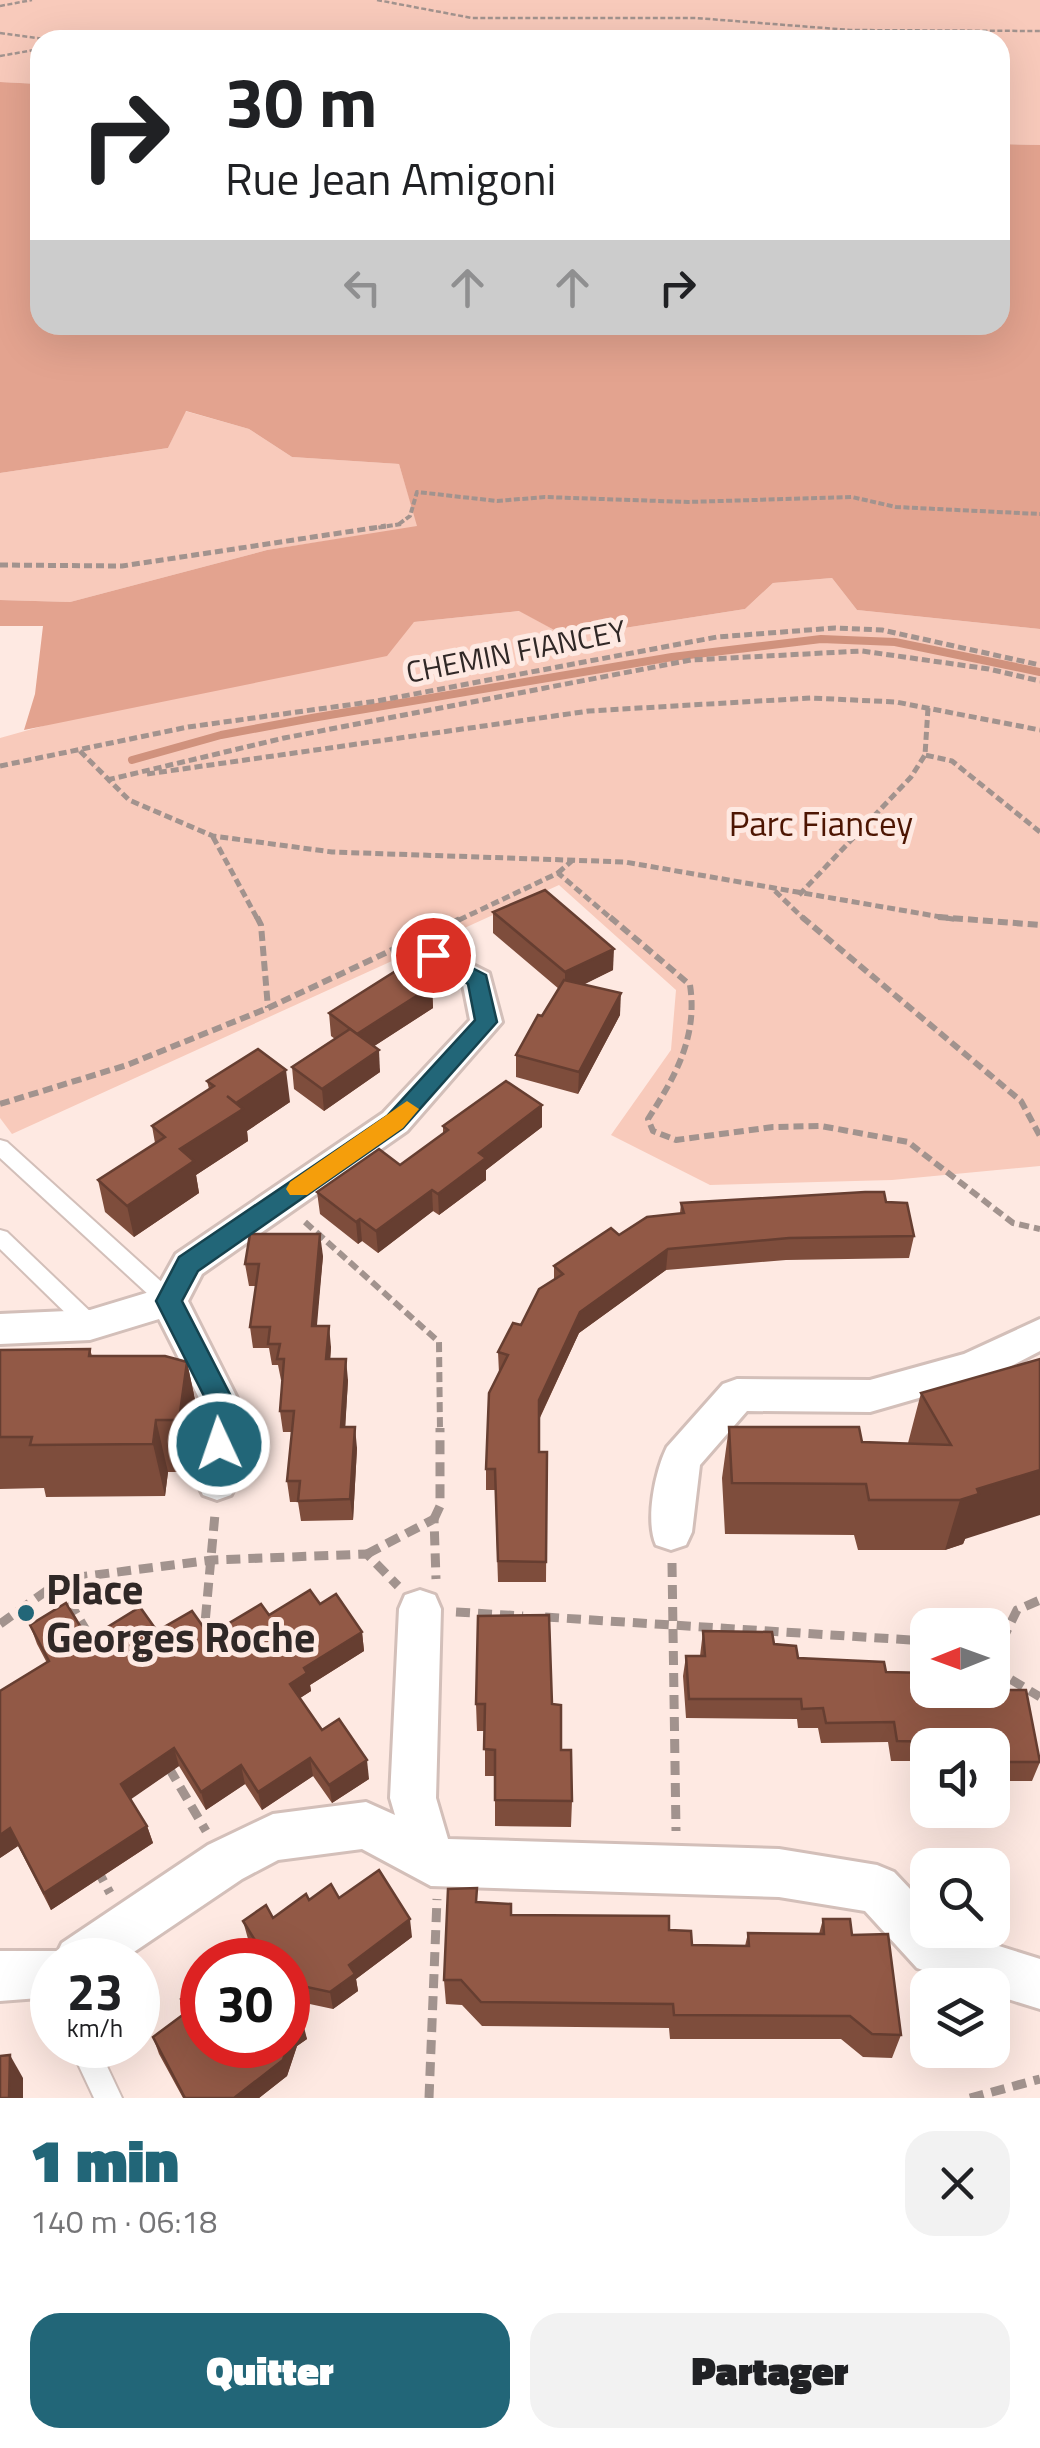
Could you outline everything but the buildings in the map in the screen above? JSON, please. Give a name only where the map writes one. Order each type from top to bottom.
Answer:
[{"type":"street","points":[[0,1329],[90,1325],[169,1301],[188,1264],[395,1122],[486,1022],[478,980],[426,942]]},
{"type":"street","points":[[169,1301],[222,1404],[216,1483]]},
{"type":"street","points":[[671,1532],[681,1460],[737,1394],[870,1396],[974,1367],[1040,1334]]},
{"type":"street","points":[[420,1609],[414,1798],[422,1855]]},
{"type":"street","points":[[109,1938],[225,1862],[273,1837],[366,1825],[422,1855],[779,1873],[877,1889],[934,1952],[1040,1984]]},
{"type":"street","points":[[0,1976],[30,1974]]},
{"type":"lane","points":[[0,1147],[169,1301]]},
{"type":"lane","points":[[0,1237],[90,1325]]},
{"type":"lane","points":[[93,2068],[108,2098]]},
{"type":"path","points":[[0,6],[32,0]]},
{"type":"path","points":[[377,0],[472,18],[696,18],[850,30]]},
{"type":"path","points":[[1010,31],[1040,31]]},
{"type":"path","points":[[0,33],[30,37]]},
{"type":"path","points":[[0,56],[30,52]]},
{"type":"path","points":[[0,565],[122,566],[402,523],[410,516],[417,492],[497,501],[545,497],[688,502],[852,498],[896,507],[1040,514]]},
{"type":"path","name":"CHEMIN FIANCEY","points":[[0,766],[188,727],[378,701],[684,643],[835,628],[882,630],[1040,665]]},
{"type":"path","points":[[684,643],[692,660]]},
{"type":"path","points":[[106,780],[284,738],[692,660],[862,650],[989,668],[1040,681]]},
{"type":"path","points":[[989,668],[995,656]]},
{"type":"path","points":[[106,780],[589,711],[811,698],[896,702],[1040,730]]},
{"type":"path","points":[[800,896],[911,777],[925,755],[928,708]]},
{"type":"path","points":[[80,752],[129,800],[213,836],[332,852],[625,862],[800,896],[948,919],[1040,925]]},
{"type":"path","points":[[925,755],[952,762],[1040,832]]},
{"type":"path","points":[[213,836],[261,925],[268,1008]]},
{"type":"path","points":[[0,1104],[128,1065],[426,942],[558,873],[574,859]]},
{"type":"path","points":[[558,873],[690,986],[690,1038],[683,1059],[648,1119],[653,1131],[676,1140],[774,1127],[821,1126],[908,1142],[1012,1222],[1040,1230]]},
{"type":"path","points":[[774,890],[822,936],[957,1044],[1020,1102],[1040,1136]]},
{"type":"path","points":[[281,1201],[439,1342],[436,1592],[420,1609]]},
{"type":"path","points":[[216,1483],[205,1623],[220,1648]]},
{"type":"path","points":[[0,1624],[58,1582],[212,1560],[367,1554],[434,1519]]},
{"type":"path","points":[[671,1532],[676,1870]]},
{"type":"path","points":[[367,1554],[420,1609],[910,1640]]},
{"type":"path","points":[[58,1582],[99,1652]]},
{"type":"path","points":[[1010,1627],[1018,1610],[1040,1600]]},
{"type":"path","points":[[1010,1677],[1040,1698]]},
{"type":"path","points":[[167,1765],[225,1862]]},
{"type":"path","points":[[422,1855],[429,2098]]},
{"type":"path","points":[[90,1856],[128,1925]]},
{"type":"path","points":[[970,2098],[1040,2079]]},
{"type":"green space","points":[[0,0],[1040,0],[1040,145],[1010,144],[1010,30],[30,30],[30,84],[0,82]]},
{"type":"green space","points":[[185,411],[249,429],[292,457],[399,464],[418,527],[267,550],[70,602],[0,600],[0,473],[168,448]]},
{"type":"green space","name":"Parc Fiancey","points":[[832,578],[857,610],[1040,629],[1040,1166],[892,1180],[710,1185],[611,1135],[671,1050],[676,990],[559,885],[12,1134],[0,1118],[0,738],[414,622],[520,611],[567,637],[745,609],[773,583]]},
{"type":"shaded area","points":[[0,82],[30,84],[30,335],[1010,335],[1010,144],[1040,145],[1040,629],[857,610],[832,578],[773,583],[745,609],[567,637],[519,611],[414,622],[387,656],[24,730],[35,694],[43,626],[0,626],[0,600],[70,602],[267,550],[417,526],[399,464],[292,457],[249,429],[186,411],[168,448],[0,473]]},
{"type":"waterway","points":[[132,760],[221,735],[312,718],[672,657],[821,639],[895,642],[1040,672]]},
{"type":"slow traffic","points":[[298,1189],[395,1122],[407,1109]]},
{"type":"place","name":"Place Georges Roche","points":[[26,1613]]},
{"type":"route","points":[[219,1444],[222,1404],[169,1301],[188,1264],[395,1122],[486,1022],[478,980],[433,955]]}]
